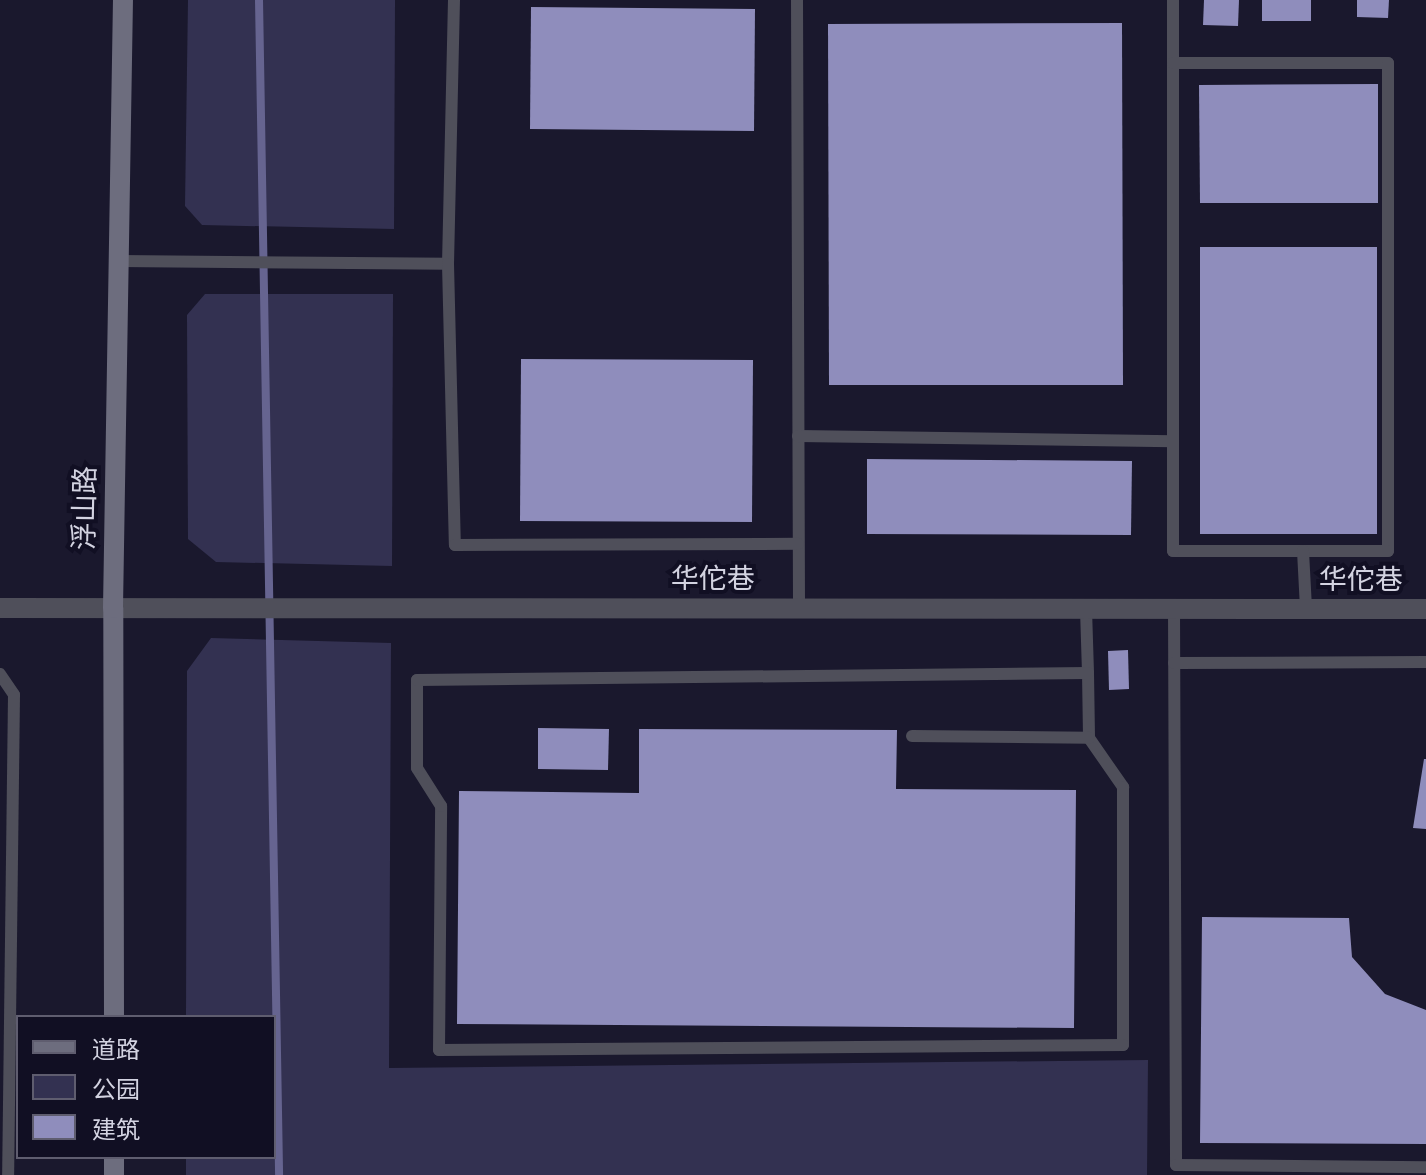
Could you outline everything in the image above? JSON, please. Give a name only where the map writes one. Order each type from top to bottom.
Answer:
[{"type":"street","name":"浮山路","points":[[114,1015],[113,608],[123,0]]},
{"type":"street","name":"华佗巷","points":[[0,608],[1426,609]]},
{"type":"lane","points":[[454,0],[448,264],[455,545],[798,544]]},
{"type":"lane","points":[[797,0],[799,608]]},
{"type":"lane","points":[[1173,0],[1173,63],[1173,551],[1388,551],[1388,63],[1173,63]]},
{"type":"lane","points":[[119,261],[448,264]]},
{"type":"lane","points":[[798,436],[1173,441]]},
{"type":"lane","points":[[1303,551],[1306,609]]},
{"type":"lane","points":[[1086,609],[1088,673],[1089,738],[1123,787],[1123,1045],[439,1050],[441,806],[417,768],[417,680],[1088,673]]},
{"type":"lane","points":[[1174,609],[1176,1165],[1426,1167]]},
{"type":"lane","points":[[1174,663],[1426,662]]},
{"type":"lane","points":[[0,674],[14,695],[6,882],[8,1175]]},
{"type":"lane","points":[[912,736],[1089,738]]},
{"type":"green space","points":[[188,0],[395,0],[394,229],[202,225],[185,206]]},
{"type":"green space","points":[[205,294],[393,294],[392,566],[216,562],[188,539],[187,315]]},
{"type":"green space","points":[[211,638],[391,643],[389,1068],[1148,1060],[1147,1175],[186,1175],[186,1159],[276,1159],[276,1015],[186,1015],[187,671]]},
{"type":"building","points":[[1204,0],[1239,0],[1238,26],[1203,25]]},
{"type":"building","points":[[1262,0],[1311,0],[1311,21],[1262,21]]},
{"type":"building","points":[[1357,0],[1389,0],[1388,18],[1357,17]]},
{"type":"building","points":[[531,7],[755,9],[754,131],[530,129]]},
{"type":"building","points":[[1122,23],[1123,385],[829,385],[828,24]]},
{"type":"building","points":[[1378,84],[1378,203],[1200,203],[1199,85]]},
{"type":"building","points":[[1200,247],[1377,247],[1377,534],[1200,534]]},
{"type":"building","points":[[521,359],[753,360],[752,522],[520,521]]},
{"type":"building","points":[[867,459],[1132,461],[1131,535],[867,534]]},
{"type":"building","points":[[1128,650],[1129,689],[1109,690],[1108,651]]},
{"type":"building","points":[[538,728],[609,729],[608,770],[538,769]]},
{"type":"building","points":[[639,729],[897,730],[896,789],[1076,790],[1074,1028],[457,1024],[459,791],[639,793]]},
{"type":"building","points":[[1426,759],[1426,829],[1413,828]]},
{"type":"building","points":[[1202,917],[1349,918],[1352,957],[1385,994],[1426,1010],[1426,1144],[1200,1143]]},
{"type":"waterway","points":[[259,0],[279,1175]]}]
